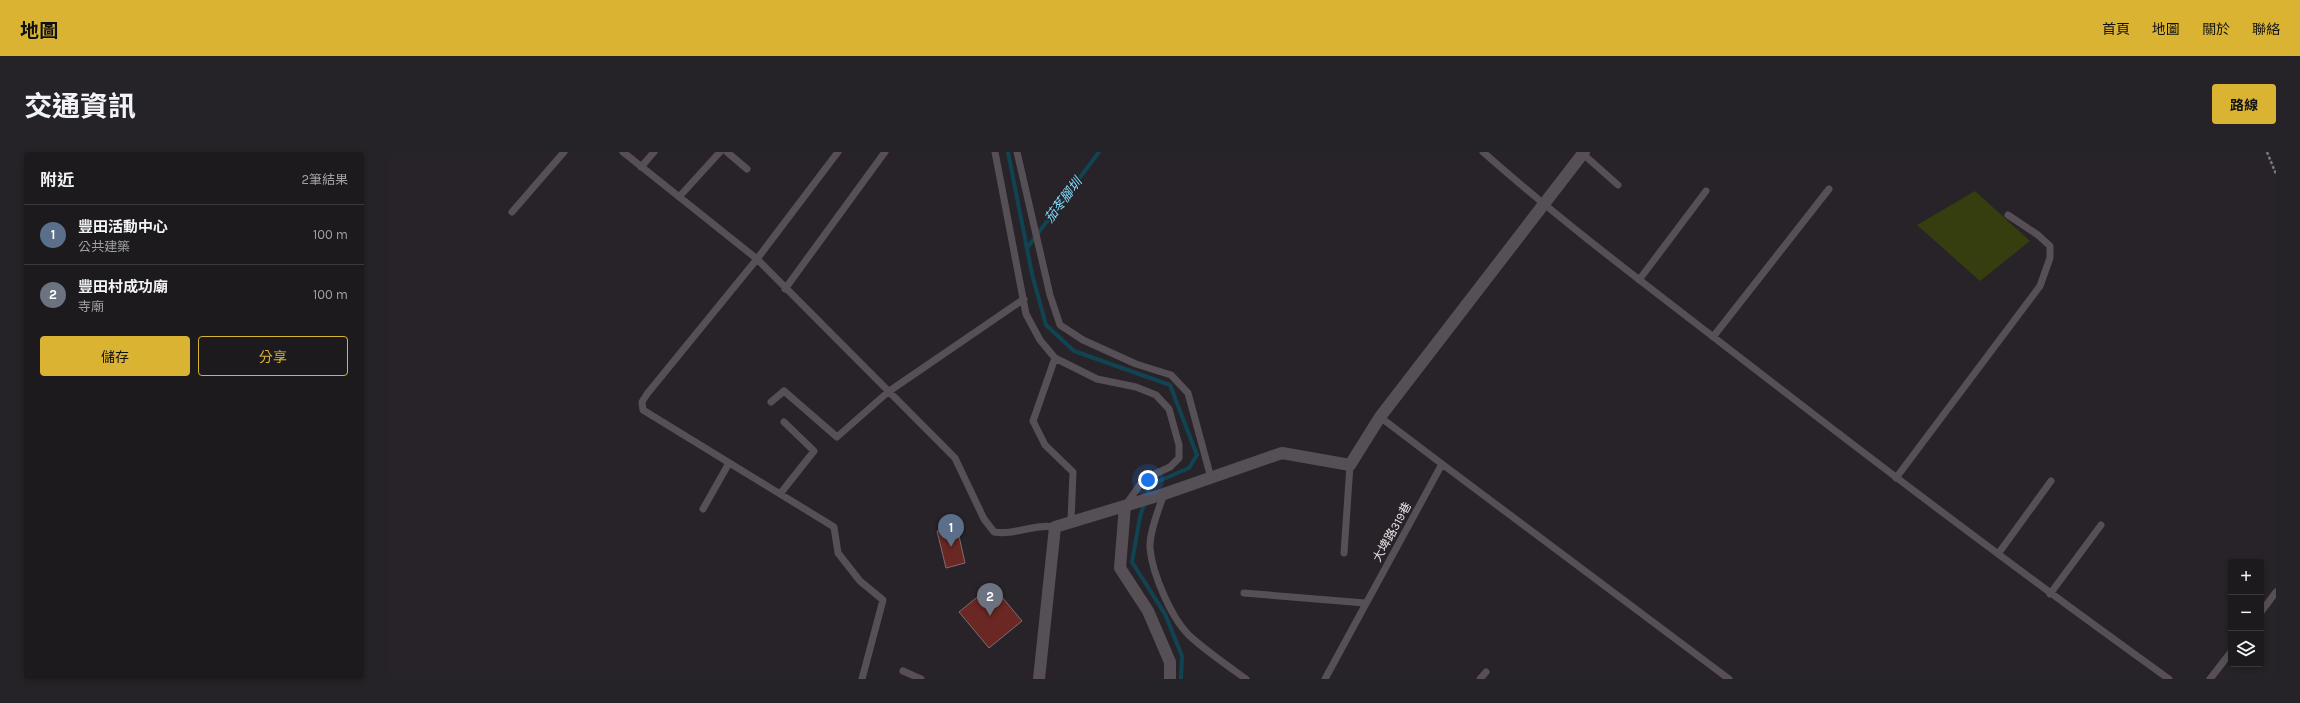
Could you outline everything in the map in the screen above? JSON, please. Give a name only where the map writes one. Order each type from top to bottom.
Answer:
[{"type":"street","points":[[1039,679],[1055,527],[1164,494],[1282,453],[1350,465],[1380,417],[1544,206],[1583,153]]},
{"type":"street","points":[[1125,506],[1120,568],[1148,611],[1170,662],[1170,679]]},
{"type":"lane","points":[[512,212],[564,152]]},
{"type":"lane","points":[[623,152],[757,259],[785,289],[955,458],[984,519],[994,532],[1004,534],[1046,525],[1055,527]]},
{"type":"lane","points":[[641,167],[654,152]]},
{"type":"lane","points":[[679,197],[720,152]]},
{"type":"lane","points":[[727,152],[747,169]]},
{"type":"lane","points":[[838,152],[757,259],[642,402],[643,410],[834,526],[838,553],[860,581],[883,600],[863,679]]},
{"type":"lane","points":[[785,289],[885,152]]},
{"type":"lane","points":[[995,152],[1026,314],[1040,340],[1055,358],[1097,379],[1136,387],[1156,395],[1169,409],[1179,445],[1179,458],[1170,468],[1144,479],[1125,506]]},
{"type":"lane","points":[[1018,152],[1050,295],[1060,325],[1083,340],[1136,364],[1171,375],[1188,393],[1210,478]]},
{"type":"lane","points":[[1483,152],[1493,155],[1544,206],[1896,478],[2050,594],[2169,679]]},
{"type":"lane","points":[[1583,153],[1618,185]]},
{"type":"lane","points":[[1713,337],[1829,189]]},
{"type":"lane","points":[[1640,280],[1706,191]]},
{"type":"lane","points":[[1896,478],[2040,286],[2050,258],[2050,246],[2038,235],[2008,215]]},
{"type":"lane","points":[[771,402],[784,391],[837,437],[888,392],[1024,299]]},
{"type":"lane","points":[[1055,358],[1033,422],[1045,446],[1073,472],[1071,522]]},
{"type":"lane","points":[[1380,417],[1729,679]]},
{"type":"lane","points":[[780,494],[814,451],[784,422]]},
{"type":"lane","points":[[703,509],[728,463]]},
{"type":"lane","name":"大埤路319巷","points":[[1325,679],[1442,464]]},
{"type":"lane","points":[[1344,553],[1350,465]]},
{"type":"lane","points":[[1998,554],[2051,481]]},
{"type":"lane","points":[[1164,494],[1158,509],[1150,546],[1157,578],[1175,614],[1191,638],[1246,679]]},
{"type":"lane","points":[[2050,594],[2100,525]]},
{"type":"lane","points":[[2264,608],[2276,592]]},
{"type":"lane","points":[[1244,593],[1365,603]]},
{"type":"lane","points":[[2210,679],[2228,656]]},
{"type":"lane","points":[[903,671],[921,679]]},
{"type":"lane","points":[[1480,679],[1486,672]]},
{"type":"path","points":[[2267,152],[2276,174]]},
{"type":"green space","points":[[1975,191],[2030,241],[1980,281],[1917,225]]},
{"type":"building","points":[[957,527],[965,563],[946,568],[937,531]]},
{"type":"building","points":[[992,585],[1022,621],[989,648],[959,612]]},
{"type":"waterway","points":[[1008,152],[1032,274],[1046,325],[1074,351],[1170,385],[1197,455],[1189,468],[1150,485],[1140,517],[1132,562],[1165,614],[1182,656],[1181,679]]},
{"type":"waterway","name":"茄苳腳圳","points":[[1027,248],[1099,152]]},
{"type":"place","name":"豐田活動中心","points":[[951,547]]},
{"type":"place","name":"豐田村成功廟","points":[[990,616]]}]
